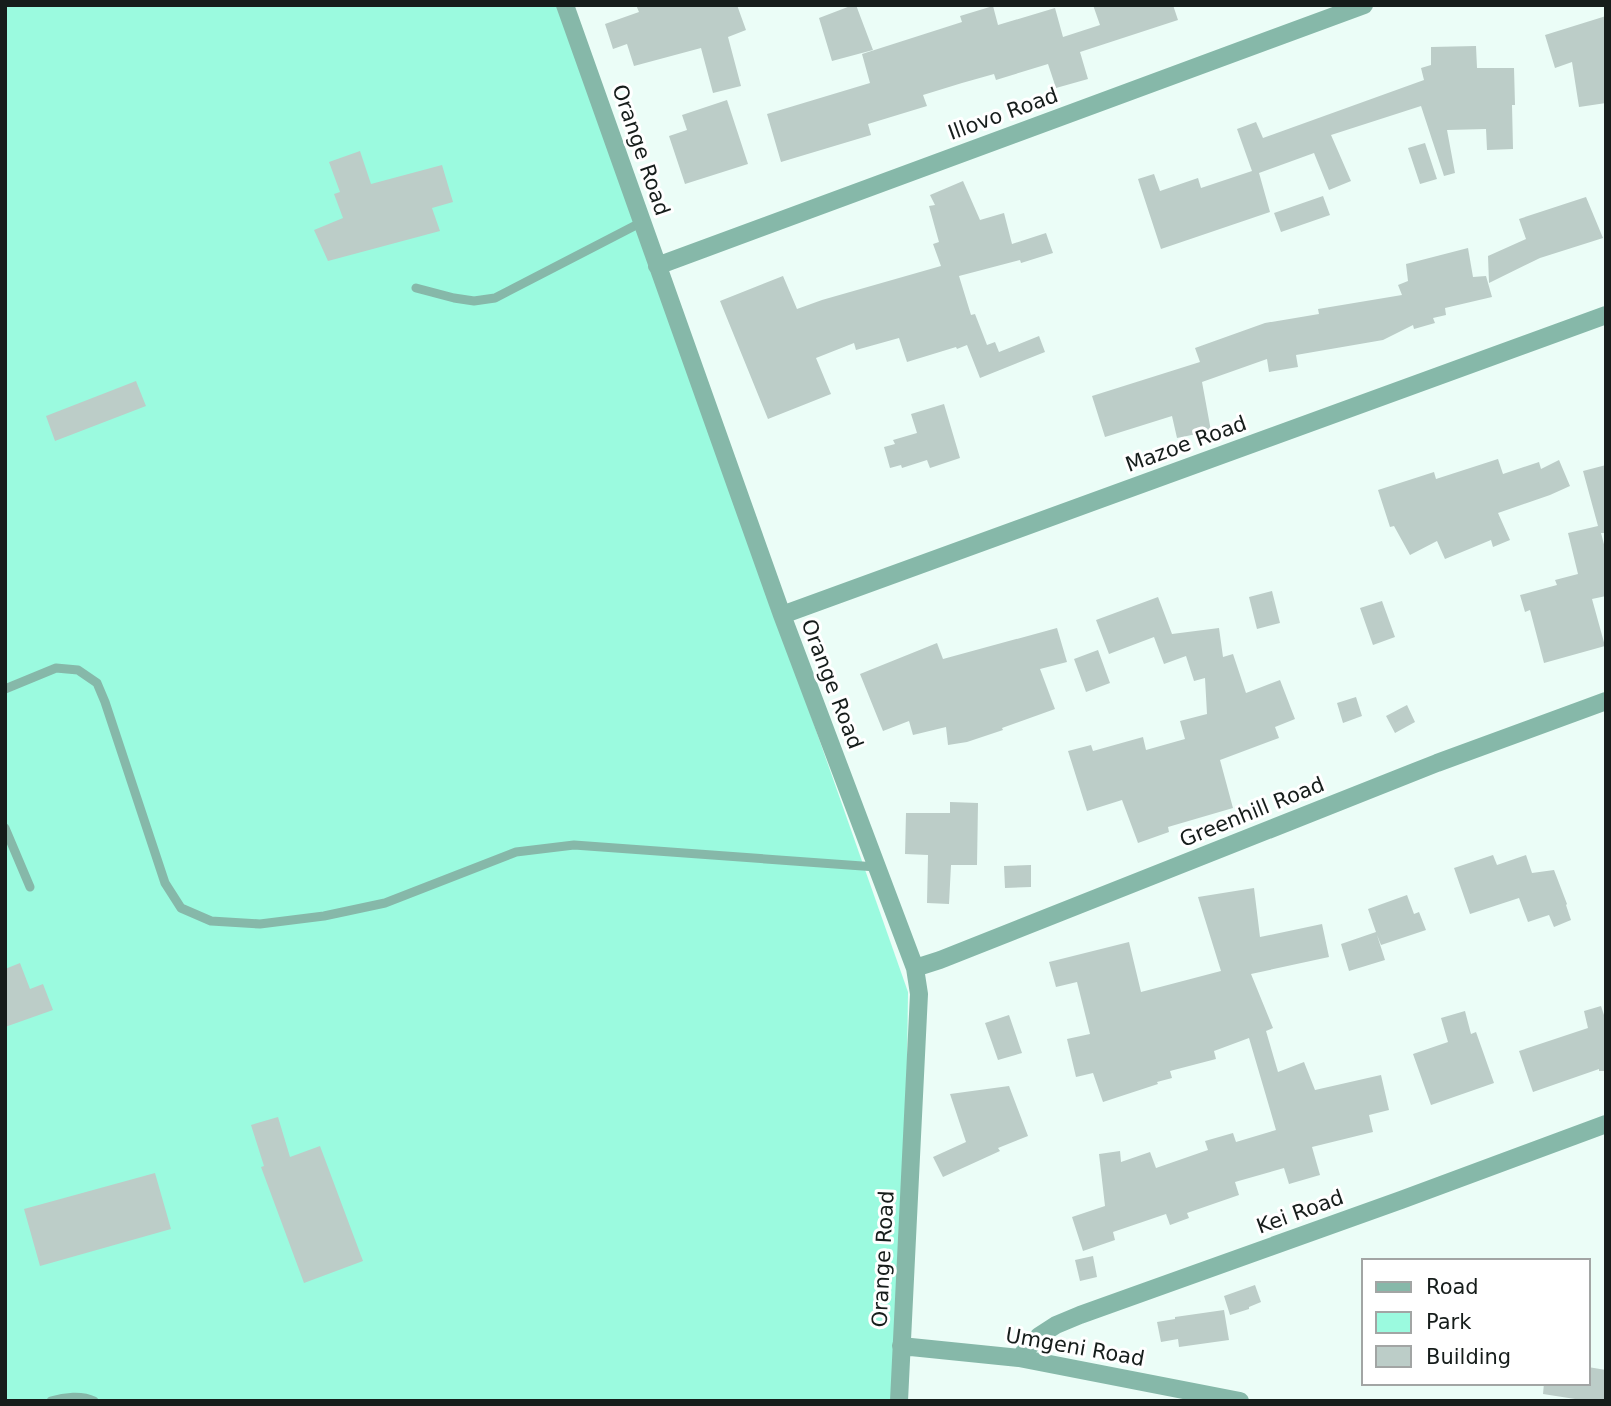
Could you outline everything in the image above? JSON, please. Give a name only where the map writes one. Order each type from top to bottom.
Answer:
[{"type":"street","name":"Orange Road","points":[[565,5],[782,615],[915,968],[919,994],[899,1401]]},
{"type":"street","name":"Illovo Road","points":[[657,266],[1364,5]]},
{"type":"street","name":"Mazoe Road","points":[[782,615],[1606,315]]},
{"type":"street","name":"Greenhill Road","points":[[915,968],[1437,763],[1606,701]]},
{"type":"street","name":"Kei Road","points":[[1019,1358],[1039,1336],[1080,1315],[1606,1124]]},
{"type":"street","name":"Umgeni Road","points":[[901,1346],[1019,1358],[1240,1401]]},
{"type":"lane","points":[[416,288],[474,301],[495,298],[642,222]]},
{"type":"lane","points":[[5,689],[56,668],[78,670],[97,683],[106,702],[165,883],[181,908],[211,921],[260,924],[324,916],[385,903],[516,852],[574,845],[878,867]]},
{"type":"lane","points":[[5,828],[30,887]]},
{"type":"lane","points":[[51,1401],[62,1397],[90,1398],[94,1401]]},
{"type":"green space","points":[[5,5],[561,5],[908,992],[903,1360],[900,1401],[5,1401]]},
{"type":"building","points":[[636,5],[737,5],[746,30],[728,37],[741,86],[713,93],[701,48],[634,66],[627,44],[613,49],[605,24],[639,12]]},
{"type":"building","points":[[856,5],[873,50],[832,61],[819,18]]},
{"type":"building","points":[[1093,5],[1173,5],[1178,20],[1080,52],[1088,79],[1056,88],[1048,64],[996,80],[994,74],[923,95],[927,106],[868,124],[871,135],[781,162],[767,114],[870,83],[862,54],[962,22],[960,16],[993,6],[998,25],[1055,8],[1063,37],[1100,25]]},
{"type":"building","points":[[1606,16],[1606,103],[1579,107],[1572,62],[1555,68],[1545,35]]},
{"type":"building","points":[[1476,46],[1477,68],[1514,68],[1513,149],[1487,150],[1486,129],[1447,130],[1455,173],[1444,176],[1421,106],[1331,135],[1351,181],[1329,190],[1314,153],[1259,173],[1270,212],[1161,249],[1138,179],[1154,174],[1160,191],[1198,178],[1201,188],[1252,171],[1237,129],[1256,122],[1263,138],[1424,80],[1421,68],[1431,65],[1431,47]]},
{"type":"building","points":[[727,100],[748,164],[685,184],[669,136],[687,130],[682,115]]},
{"type":"building","points":[[1425,143],[1437,179],[1420,184],[1408,148]]},
{"type":"building","points":[[360,151],[371,184],[442,165],[453,202],[432,208],[440,231],[328,261],[314,230],[343,218],[334,194],[340,192],[329,162]]},
{"type":"building","points":[[963,181],[980,220],[1004,213],[1012,244],[1046,233],[1053,253],[1021,263],[1020,260],[959,276],[971,315],[975,314],[987,345],[995,342],[999,352],[1039,336],[1045,352],[980,378],[967,345],[907,362],[899,338],[856,350],[854,343],[816,358],[831,394],[768,419],[720,301],[783,276],[797,309],[941,266],[933,244],[939,242],[929,206],[935,205],[930,195]]},
{"type":"building","points":[[1323,196],[1330,215],[1281,232],[1274,213]]},
{"type":"building","points":[[1586,197],[1603,238],[1540,258],[1489,283],[1488,256],[1526,239],[1519,219]]},
{"type":"building","points":[[1468,248],[1473,277],[1486,276],[1492,297],[1445,308],[1446,315],[1433,318],[1435,323],[1414,329],[1413,325],[1383,340],[1296,355],[1298,367],[1269,372],[1267,359],[1202,382],[1211,431],[1177,438],[1172,416],[1105,437],[1092,396],[1200,362],[1195,348],[1265,323],[1319,314],[1318,309],[1402,295],[1398,285],[1408,281],[1406,264]]},
{"type":"building","points":[[136,381],[146,406],[55,441],[46,416]]},
{"type":"building","points":[[944,404],[960,458],[930,468],[927,460],[902,468],[901,465],[890,468],[884,447],[895,444],[893,440],[917,433],[911,414]]},
{"type":"building","points":[[1498,459],[1503,474],[1539,462],[1541,469],[1559,460],[1570,486],[1498,513],[1510,540],[1493,547],[1491,540],[1445,559],[1437,541],[1410,555],[1394,526],[1390,527],[1378,490],[1434,472],[1436,479]]},
{"type":"building","points":[[1606,465],[1606,533],[1601,533],[1606,552],[1606,596],[1592,599],[1605,646],[1544,663],[1530,610],[1525,612],[1520,595],[1557,585],[1555,580],[1578,574],[1568,533],[1598,526],[1583,471]]},
{"type":"building","points":[[1272,591],[1280,623],[1257,629],[1249,597]]},
{"type":"building","points":[[1158,597],[1172,634],[1219,628],[1223,657],[1233,654],[1246,693],[1280,680],[1295,719],[1275,727],[1279,738],[1220,760],[1233,808],[1168,827],[1169,832],[1138,843],[1122,800],[1087,811],[1068,751],[1091,745],[1093,751],[1143,737],[1146,750],[1185,739],[1180,721],[1207,714],[1205,678],[1194,681],[1186,656],[1164,664],[1154,637],[1109,654],[1096,620]]},
{"type":"building","points":[[1382,601],[1395,637],[1373,645],[1360,608]]},
{"type":"building","points":[[1057,628],[1067,662],[1040,669],[1055,709],[967,742],[948,745],[946,727],[913,735],[909,721],[883,731],[860,674],[937,643],[943,659]]},
{"type":"building","points":[[1098,650],[1110,683],[1086,692],[1074,659]]},
{"type":"building","points":[[1356,697],[1362,716],[1343,723],[1337,703]]},
{"type":"building","points":[[1407,705],[1415,722],[1395,733],[1386,716]]},
{"type":"building","points":[[950,802],[978,803],[977,865],[951,865],[949,904],[927,903],[928,855],[905,854],[906,813],[950,813]]},
{"type":"building","points":[[1493,855],[1497,865],[1526,855],[1532,873],[1554,870],[1571,920],[1554,927],[1549,915],[1528,922],[1519,898],[1470,914],[1454,868]]},
{"type":"building","points":[[1031,865],[1031,887],[1005,888],[1004,866]]},
{"type":"building","points":[[1254,888],[1260,937],[1322,924],[1329,957],[1251,974],[1273,1028],[1266,1031],[1278,1072],[1304,1062],[1315,1090],[1381,1075],[1389,1110],[1369,1115],[1373,1132],[1312,1147],[1320,1175],[1289,1184],[1284,1168],[1235,1182],[1239,1195],[1187,1213],[1189,1218],[1170,1225],[1166,1214],[1113,1232],[1115,1240],[1083,1251],[1072,1217],[1105,1206],[1099,1154],[1120,1151],[1121,1162],[1150,1152],[1156,1168],[1208,1150],[1205,1141],[1233,1133],[1236,1142],[1276,1130],[1249,1038],[1214,1051],[1216,1059],[1170,1071],[1172,1078],[1103,1102],[1093,1073],[1076,1077],[1067,1039],[1090,1034],[1077,982],[1056,987],[1049,962],[1129,942],[1141,992],[1221,971],[1198,897]]},
{"type":"building","points":[[1407,895],[1414,914],[1419,912],[1426,930],[1381,945],[1377,935],[1385,960],[1349,971],[1341,944],[1376,932],[1368,909]]},
{"type":"building","points":[[20,963],[30,989],[43,984],[53,1010],[5,1027],[5,969]]},
{"type":"building","points":[[1601,1006],[1606,1021],[1606,1071],[1599,1069],[1533,1092],[1519,1051],[1588,1028],[1584,1011]]},
{"type":"building","points":[[1465,1011],[1471,1034],[1476,1032],[1494,1083],[1431,1105],[1413,1054],[1448,1042],[1441,1018]]},
{"type":"building","points":[[1009,1015],[1022,1053],[998,1060],[985,1023]]},
{"type":"building","points":[[1009,1086],[1028,1136],[998,1148],[1000,1151],[943,1177],[933,1157],[966,1142],[950,1094]]},
{"type":"building","points":[[278,1117],[290,1157],[320,1146],[363,1261],[304,1283],[261,1167],[264,1166],[251,1125]]},
{"type":"building","points":[[155,1173],[171,1229],[40,1266],[24,1209]]},
{"type":"building","points":[[1093,1256],[1097,1277],[1080,1281],[1075,1260]]},
{"type":"building","points":[[1255,1285],[1261,1302],[1230,1315],[1224,1296]]},
{"type":"building","points":[[1224,1310],[1229,1340],[1179,1347],[1178,1339],[1161,1342],[1157,1322]]},
{"type":"building","points":[[1590,1367],[1606,1370],[1606,1401],[1543,1394],[1544,1385],[1590,1385]]}]
